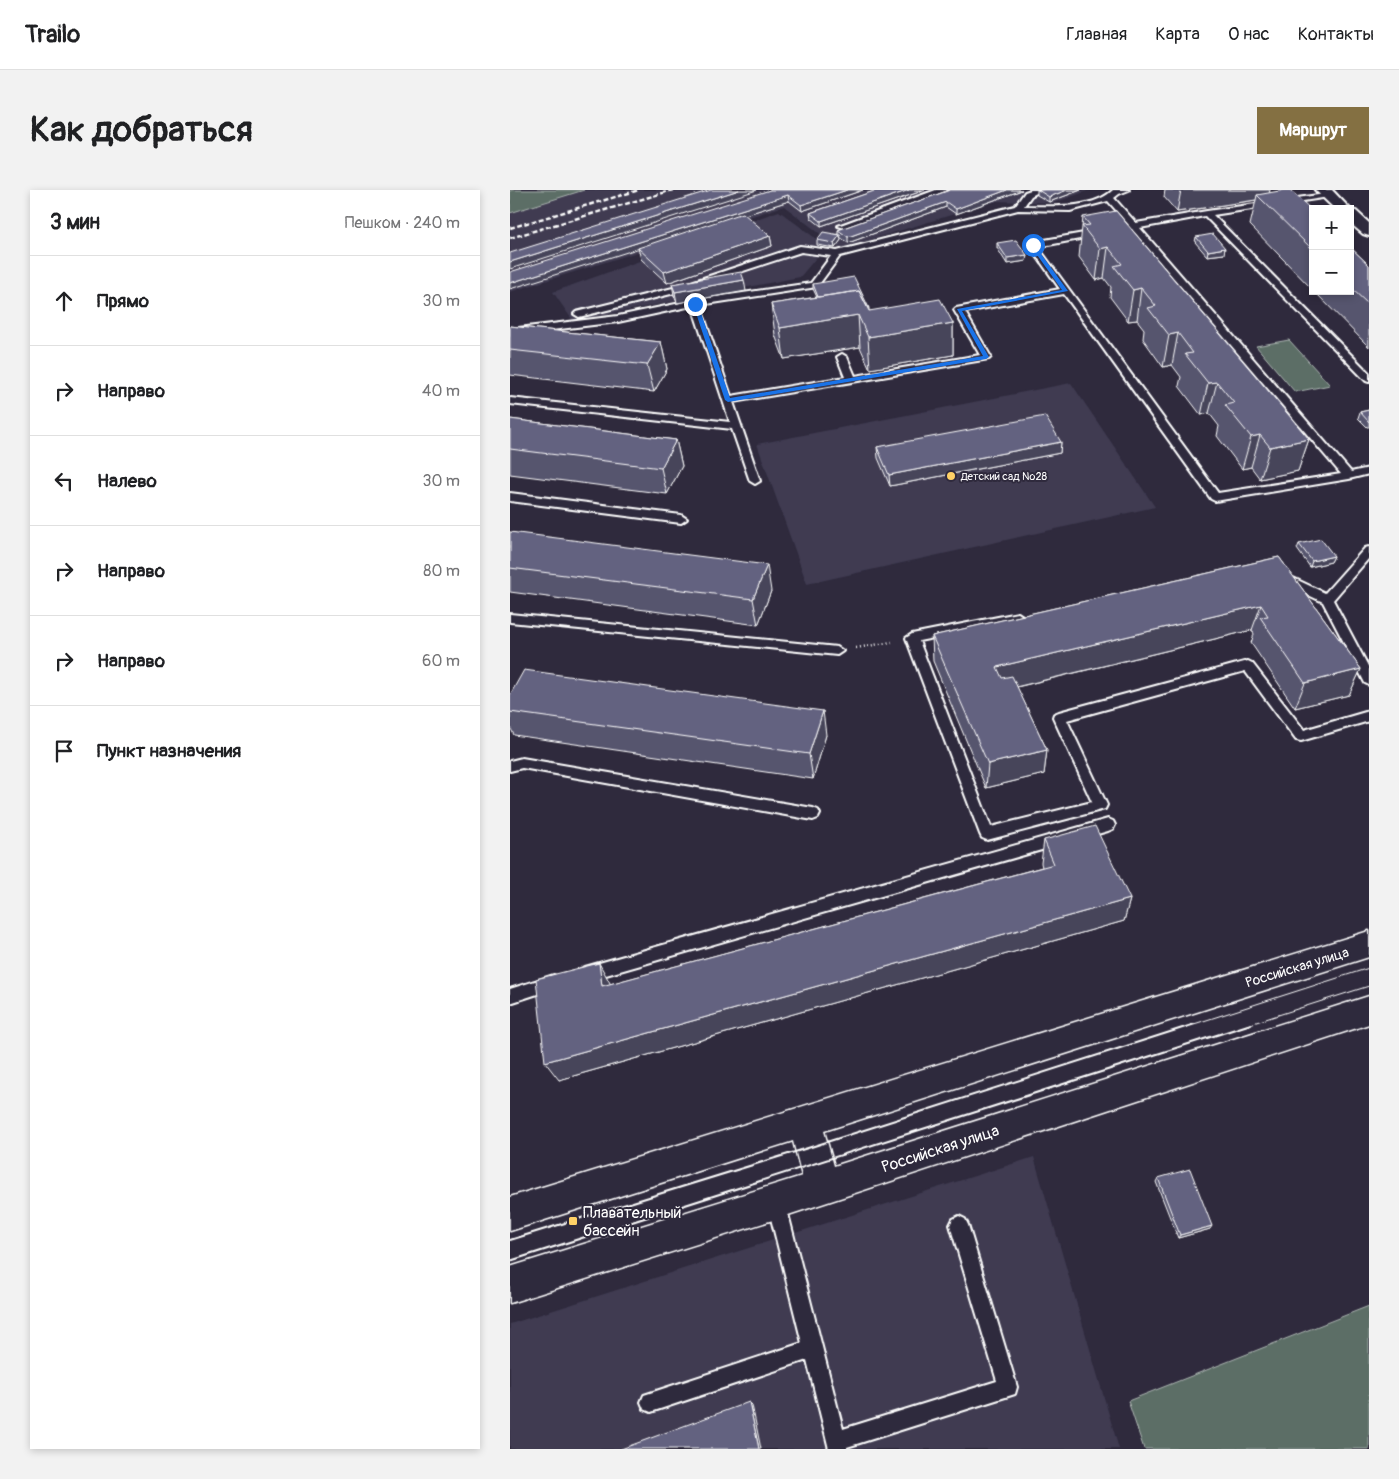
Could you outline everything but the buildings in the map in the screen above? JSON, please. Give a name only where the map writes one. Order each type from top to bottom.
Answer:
[{"type":"main road","name":"Российская улица","points":[[510,1214],[1369,944]]},
{"type":"main road","name":"Российская улица","points":[[510,1285],[776,1202],[1369,1010]]},
{"type":"main road","points":[[805,1122],[822,1186]]},
{"type":"street","points":[[1326,192],[1340,205]]},
{"type":"street","points":[[1354,218],[1369,231]]},
{"type":"lane","points":[[842,226],[944,190]]},
{"type":"lane","points":[[1018,208],[1028,194],[1038,190]]},
{"type":"lane","points":[[579,314],[676,290],[800,249],[837,254],[1018,208],[1070,209],[1110,198],[1116,192],[1125,190]]},
{"type":"lane","points":[[1326,192],[1033,245],[1216,498],[1369,471]]},
{"type":"lane","points":[[1110,198],[1349,476]]},
{"type":"lane","points":[[1208,213],[1369,378]]},
{"type":"lane","points":[[510,332],[618,319],[695,304],[814,285],[837,254]]},
{"type":"lane","points":[[728,400],[986,357],[955,310],[1066,291]]},
{"type":"lane","points":[[695,304],[755,482]]},
{"type":"lane","points":[[842,357],[851,379]]},
{"type":"lane","points":[[510,401],[737,426]]},
{"type":"lane","points":[[510,497],[682,519]]},
{"type":"lane","points":[[1327,599],[1369,551]]},
{"type":"lane","points":[[1278,576],[1327,599],[1369,680]]},
{"type":"lane","points":[[1028,615],[912,638],[987,834],[1100,805],[1059,716],[1248,666],[1301,736],[1369,716]]},
{"type":"lane","points":[[510,618],[837,651]]},
{"type":"lane","points":[[510,766],[522,764],[813,814]]},
{"type":"lane","points":[[510,996],[1108,825]]},
{"type":"lane","points":[[776,1202],[837,1445],[1008,1387],[959,1225]]},
{"type":"lane","points":[[652,1402],[813,1349]]},
{"type":"path","points":[[837,651],[912,638]]},
{"type":"shaded area","points":[[584,190],[1090,190],[1054,203],[997,201],[840,249],[784,206],[510,292],[510,213]]},
{"type":"shaded area","points":[[779,211],[826,246],[800,277],[573,321],[553,292]]},
{"type":"shaded area","name":"Детский сад №28","points":[[1071,383],[1155,507],[807,584],[757,444]]},
{"type":"shaded area","points":[[1034,1157],[1119,1449],[510,1449],[510,1324]]},
{"type":"green space","points":[[510,190],[584,190],[510,213]]},
{"type":"green space","points":[[1289,340],[1330,385],[1295,392],[1256,346]]},
{"type":"green space","points":[[1369,1306],[1369,1449],[1144,1449],[1128,1401]]},
{"type":"tram line","points":[[1191,1025],[1369,968]]},
{"type":"tram line","points":[[1247,1025],[1369,986]]},
{"type":"tram line","points":[[510,1240],[811,1147],[1195,1024]]},
{"type":"tram line","points":[[510,1261],[1251,1024]]},
{"type":"railway","points":[[510,228],[639,190]]},
{"type":"railway","points":[[510,238],[673,190]]},
{"type":"place","name":"Детский сад №28","points":[[951,476]]},
{"type":"place","name":"Плавательный бассейн","points":[[573,1221]]},
{"type":"route","points":[[695,304],[728,400],[986,357],[959,310],[1066,291],[1033,245]]}]
